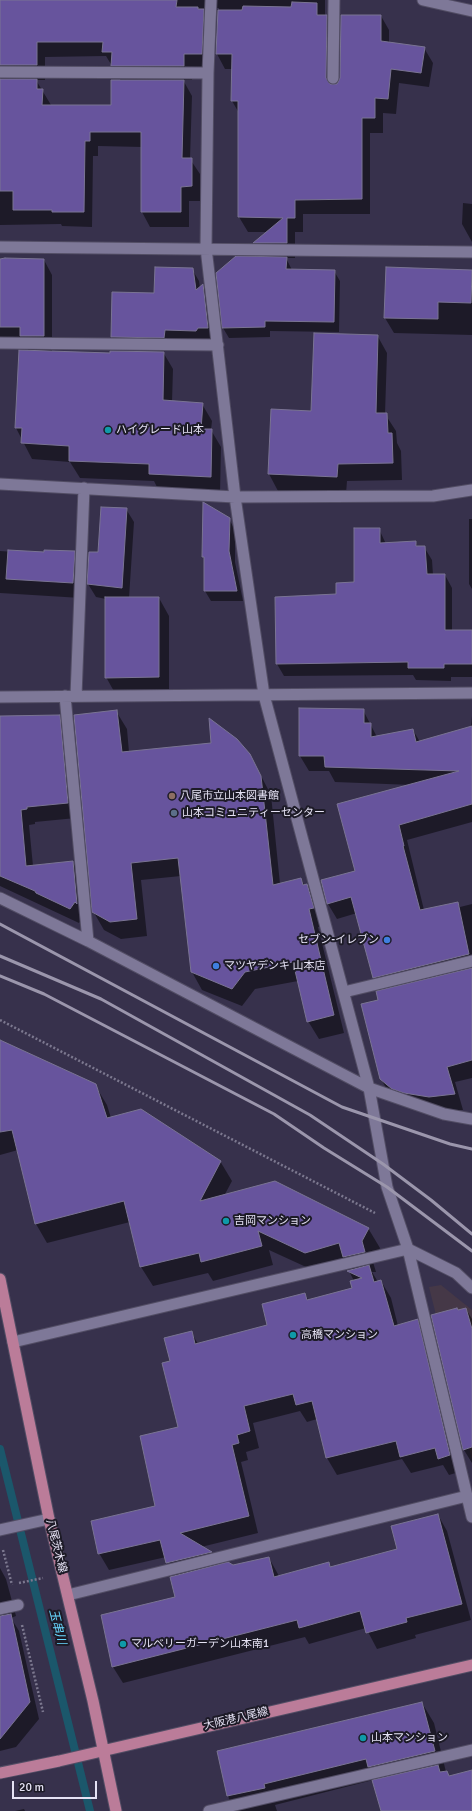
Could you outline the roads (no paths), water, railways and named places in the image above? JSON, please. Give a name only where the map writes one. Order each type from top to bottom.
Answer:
[{"type":"main road","name":"八尾茨木線","points":[[0,1279],[49,1519],[68,1595],[116,1811]]},
{"type":"main road","name":"大阪港八尾線","points":[[0,1773],[59,1761],[88,1753],[472,1665]]},
{"type":"street","points":[[211,0],[208,73],[206,248],[235,497],[264,694],[369,1088],[387,1187],[408,1250],[472,1517]]},
{"type":"street","points":[[333,78],[334,0]]},
{"type":"street","points":[[423,0],[472,11]]},
{"type":"street","points":[[0,72],[208,73]]},
{"type":"street","points":[[0,247],[472,252]]},
{"type":"street","points":[[0,343],[218,345]]},
{"type":"street","points":[[0,484],[235,497],[433,496],[472,490]]},
{"type":"street","points":[[84,488],[71,696],[88,941]]},
{"type":"street","points":[[0,697],[472,693]]},
{"type":"street","points":[[0,898],[88,941],[369,1088],[444,1114],[472,1119]]},
{"type":"street","points":[[344,992],[472,961]]},
{"type":"street","points":[[13,1342],[408,1250],[456,1272],[472,1288]]},
{"type":"street","points":[[68,1595],[467,1496]]},
{"type":"street","points":[[2,1530],[49,1519]]},
{"type":"street","points":[[0,1609],[18,1605]]},
{"type":"street","points":[[209,1811],[472,1750]]},
{"type":"waterway","name":"玉串川","points":[[0,1449],[90,1811]]},
{"type":"railway","points":[[0,924],[342,1107],[450,1144],[472,1149]]},
{"type":"railway","points":[[0,956],[101,999],[310,1115],[383,1164],[431,1200],[472,1234]]},
{"type":"railway","points":[[0,976],[44,994],[274,1114],[324,1148],[387,1187],[472,1251]]},
{"type":"place","name":"ハイグレード山本","points":[[108,430]]},
{"type":"place","name":"八尾市立山本図書館","points":[[172,796]]},
{"type":"place","name":"山本コミュニティーセンター","points":[[174,813]]},
{"type":"place","name":"セブン-イレブン","points":[[387,940]]},
{"type":"place","name":"マツヤデンキ 山本店","points":[[216,966]]},
{"type":"place","name":"吉岡マンション","points":[[226,1221]]},
{"type":"place","name":"高橋マンション","points":[[293,1335]]},
{"type":"place","name":"マルベリーガーデン山本南1","points":[[123,1644]]},
{"type":"place","name":"山本マンション","points":[[363,1738]]}]
